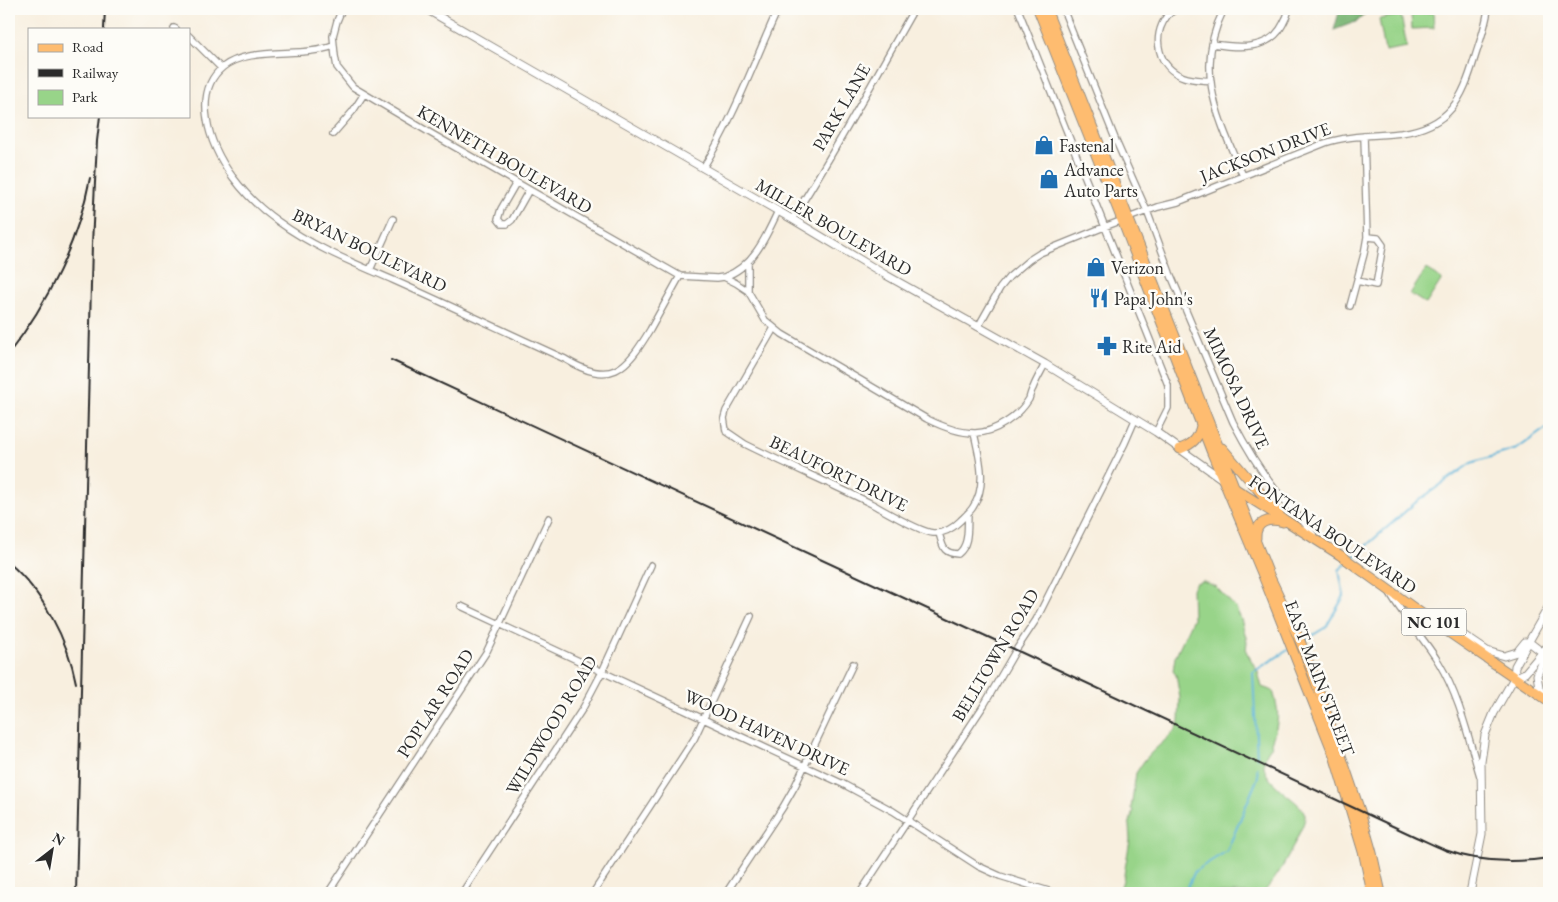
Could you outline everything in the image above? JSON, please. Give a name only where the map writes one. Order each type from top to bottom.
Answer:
[{"type":"main road","points":[[1038,9],[1126,219]]},
{"type":"main road","points":[[1046,9],[1126,219]]},
{"type":"main road","name":"EAST MAIN STREET","points":[[1126,219],[1201,426],[1334,756],[1364,855],[1372,893]]},
{"type":"main road","name":"EAST MAIN STREET","points":[[1126,219],[1218,444],[1269,575],[1302,644],[1360,811],[1381,893]]},
{"type":"main road","points":[[1180,449],[1194,442],[1199,435],[1201,426]]},
{"type":"main road","points":[[1218,444],[1288,523]]},
{"type":"main road","name":"FONTANA BOULEVARD","points":[[1222,479],[1340,555],[1514,678],[1549,700]]},
{"type":"main road","points":[[1256,541],[1257,527],[1263,522],[1272,519],[1288,523]]},
{"type":"street","name":"KENNETH BOULEVARD","points":[[342,9],[335,27],[333,46],[337,67],[353,87],[516,183],[680,276],[724,277],[736,283],[748,291],[765,320],[774,328],[797,344],[940,426],[974,433],[993,429],[1009,420],[1029,399],[1045,364]]},
{"type":"street","name":"MILLER BOULEVARD","points":[[426,9],[792,219],[884,274],[1045,364],[1156,432],[1222,479]]},
{"type":"street","points":[[703,168],[728,124],[778,9]]},
{"type":"street","name":"PARK LANE","points":[[792,219],[846,130],[914,9]]},
{"type":"street","points":[[1018,9],[1168,385],[1168,408],[1156,432]]},
{"type":"street","name":"MIMOSA DRIVE","points":[[1063,9],[1191,323],[1234,422],[1250,453],[1274,488],[1320,542]]},
{"type":"street","points":[[1176,9],[1167,16],[1159,38],[1163,62],[1171,71],[1184,78],[1210,81]]},
{"type":"street","points":[[1221,9],[1212,44],[1210,81],[1218,116],[1243,176]]},
{"type":"street","points":[[1212,44],[1234,48],[1270,41],[1280,30],[1289,9]]},
{"type":"street","name":"JACKSON DRIVE","points":[[978,327],[1000,288],[1009,277],[1022,264],[1040,254],[1104,227],[1146,211],[1178,202],[1325,143],[1346,137],[1402,133],[1433,123],[1449,112],[1462,96],[1485,26],[1488,9]]},
{"type":"street","points":[[190,37],[221,68],[233,61],[248,56],[310,51],[333,46]]},
{"type":"street","name":"BRYAN BOULEVARD","points":[[221,68],[208,88],[206,117],[210,133],[233,176],[251,198],[279,222],[314,244],[575,365],[594,372],[603,373],[612,372],[620,368],[633,356],[680,276]]},
{"type":"street","points":[[333,134],[353,111],[364,94]]},
{"type":"street","points":[[1350,306],[1367,237],[1364,136]]},
{"type":"street","points":[[516,183],[499,213],[498,220],[502,224],[507,224],[512,220],[529,190]]},
{"type":"street","points":[[724,277],[734,274],[748,262],[758,249],[778,211]]},
{"type":"street","points":[[370,270],[392,219]]},
{"type":"street","points":[[1357,281],[1376,285],[1383,245],[1378,238],[1367,237]]},
{"type":"street","points":[[748,262],[748,291]]},
{"type":"street","name":"BEAUFORT DRIVE","points":[[774,328],[726,411],[724,418],[726,431],[745,444],[926,532],[939,533]]},
{"type":"street","name":"BELLTOWN ROAD","points":[[860,893],[984,705],[1036,620],[1135,420]]},
{"type":"street","points":[[968,513],[964,550],[958,554],[950,554],[946,550],[939,533],[954,526],[968,513],[977,499],[981,484],[980,463],[974,433]]},
{"type":"street","name":"POPLAR ROAD","points":[[328,893],[476,668],[500,624],[549,518]]},
{"type":"street","name":"WILDWOOD ROAD","points":[[462,893],[583,708],[602,672],[651,565]]},
{"type":"street","points":[[1386,588],[1428,646],[1448,680],[1466,724],[1482,782]]},
{"type":"street","name":"WOOD HAVEN DRIVE","points":[[461,606],[854,790],[908,821],[978,866],[1000,876],[1055,893]]},
{"type":"street","points":[[1470,893],[1482,834],[1482,750],[1484,735],[1514,678],[1515,666],[1549,606]]},
{"type":"street","points":[[593,893],[694,739],[751,616]]},
{"type":"street","points":[[1425,616],[1444,622],[1487,651],[1504,656],[1517,652],[1536,630]]},
{"type":"street","points":[[1529,642],[1542,652]]},
{"type":"street","points":[[1514,678],[1525,673],[1549,646]]},
{"type":"street","points":[[1549,646],[1537,675],[1539,687],[1549,700]]},
{"type":"street","points":[[726,893],[783,807],[805,767],[852,664]]},
{"type":"green space","points":[[1340,9],[1370,9],[1358,21],[1334,30]]},
{"type":"green space","points":[[1433,12],[1434,28],[1412,29],[1411,14]]},
{"type":"green space","points":[[1401,15],[1407,47],[1385,51],[1379,19]]},
{"type":"green space","points":[[1426,269],[1442,279],[1426,304],[1410,294]]},
{"type":"green space","points":[[1203,581],[1216,587],[1236,608],[1247,641],[1246,651],[1258,672],[1262,687],[1273,691],[1278,717],[1271,743],[1272,746],[1265,758],[1264,768],[1269,778],[1277,787],[1302,809],[1305,816],[1304,821],[1282,867],[1263,893],[1119,893],[1130,840],[1129,826],[1133,811],[1131,808],[1136,773],[1152,752],[1175,731],[1179,722],[1180,698],[1176,675],[1173,671],[1175,657],[1193,618],[1192,589],[1196,583]]},
{"type":"waterway","points":[[1351,559],[1415,503],[1471,463],[1517,449],[1549,426]]},
{"type":"waterway","points":[[1303,641],[1326,627],[1344,596],[1339,570],[1346,564]]},
{"type":"waterway","points":[[1257,758],[1253,672],[1288,650]]},
{"type":"waterway","points":[[1185,893],[1195,871],[1227,851],[1258,777],[1257,768]]},
{"type":"railway","points":[[104,28],[105,9]]},
{"type":"railway","points":[[76,893],[92,244],[100,118]]},
{"type":"railway","points":[[9,353],[49,292],[60,270],[78,225],[90,178]]},
{"type":"railway","points":[[391,360],[1441,848],[1457,854],[1483,859],[1523,861],[1549,858]]},
{"type":"railway","points":[[9,563],[21,574],[52,617],[67,650],[76,683]]},
{"type":"place","name":"Fastenal","points":[[1044,145]]},
{"type":"place","name":"Advance Auto Parts","points":[[1049,179]]},
{"type":"place","name":"Verizon","points":[[1096,267]]},
{"type":"place","name":"Papa John's","points":[[1099,298]]},
{"type":"place","name":"Rite Aid","points":[[1107,346]]}]
